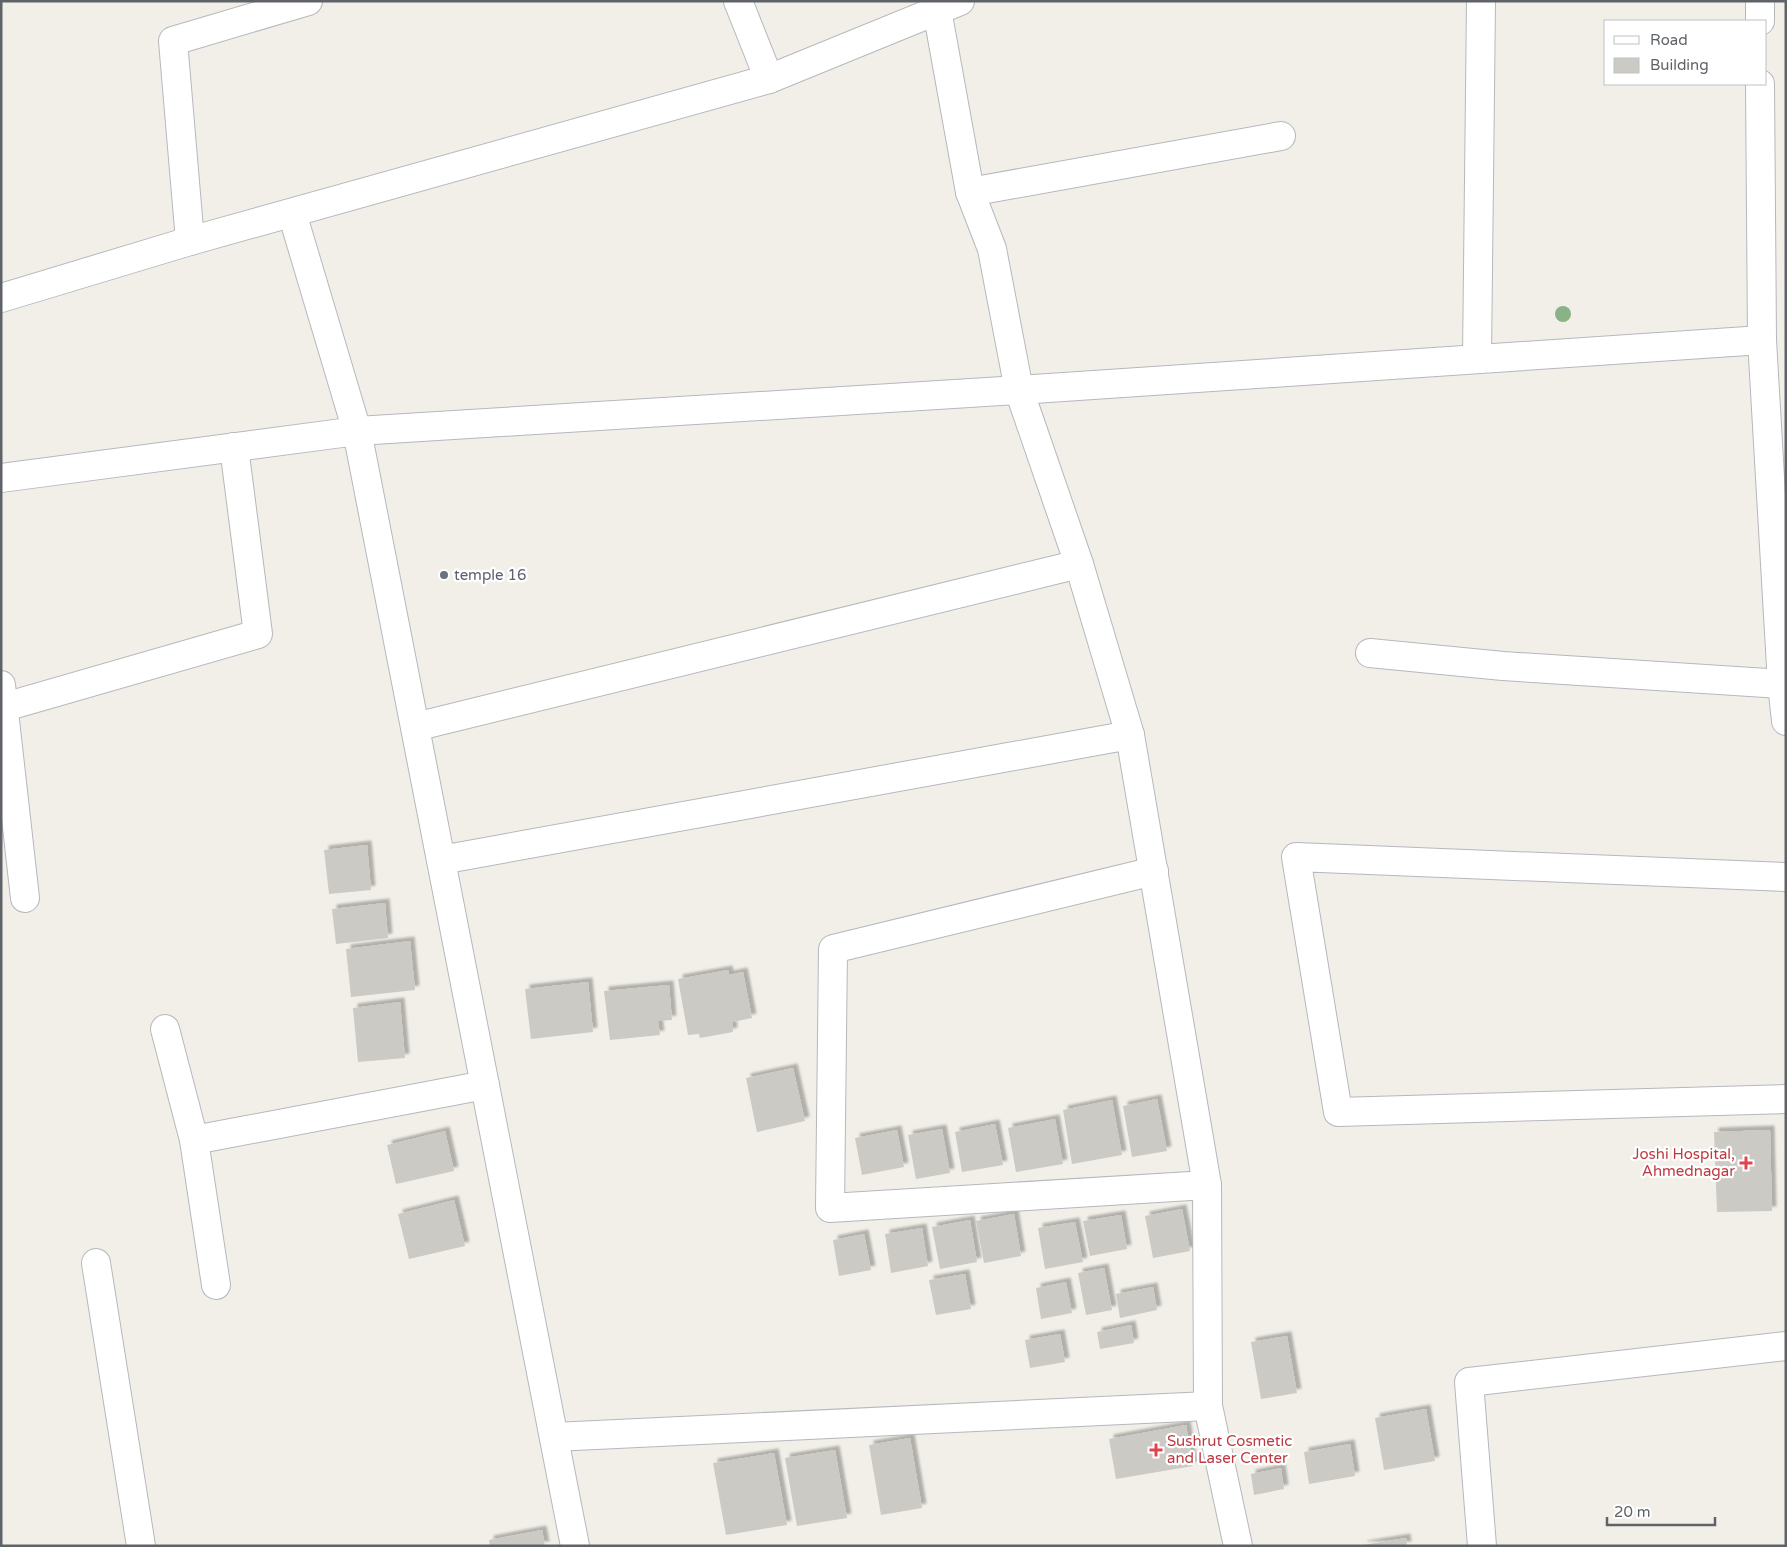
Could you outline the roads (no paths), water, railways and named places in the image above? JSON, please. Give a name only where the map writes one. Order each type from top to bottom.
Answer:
[{"type":"street","points":[[190,241],[173,41],[308,1]]},
{"type":"street","points":[[738,1],[769,79]]},
{"type":"street","points":[[1477,358],[1481,1]]},
{"type":"street","points":[[1760,1],[1760,20]]},
{"type":"street","points":[[1,298],[190,241],[769,79],[949,6],[970,192],[992,249],[1018,390],[1079,564],[1130,735],[1207,1185],[1208,1406],[1238,1546]]},
{"type":"street","points":[[1760,85],[1762,340],[1782,684],[1786,721]]},
{"type":"street","points":[[970,192],[1281,136]]},
{"type":"street","points":[[292,213],[357,431],[575,1546]]},
{"type":"street","points":[[1,478],[357,431],[1018,390],[1762,340]]},
{"type":"street","points":[[25,898],[2,700],[258,634],[234,447]]},
{"type":"street","points":[[415,727],[1079,564]]},
{"type":"street","points":[[1370,653],[1503,666],[1782,684]]},
{"type":"street","points":[[441,860],[1130,735]]},
{"type":"street","points":[[1786,877],[1296,857],[1338,1112],[1786,1098]]},
{"type":"street","points":[[1154,871],[833,949],[830,1208],[1207,1185]]},
{"type":"street","points":[[165,1029],[194,1140],[216,1285]]},
{"type":"street","points":[[194,1140],[485,1085]]},
{"type":"street","points":[[96,1263],[142,1546]]},
{"type":"street","points":[[1482,1546],[1469,1382],[1786,1346]]},
{"type":"street","points":[[554,1437],[1208,1406]]},
{"type":"place","name":"temple 16","points":[[444,575]]},
{"type":"place","name":"Joshi Hospital, Ahmednagar","points":[[1746,1163]]},
{"type":"place","name":"Sushrut Cosmetic and Laser Center","points":[[1156,1450]]}]
